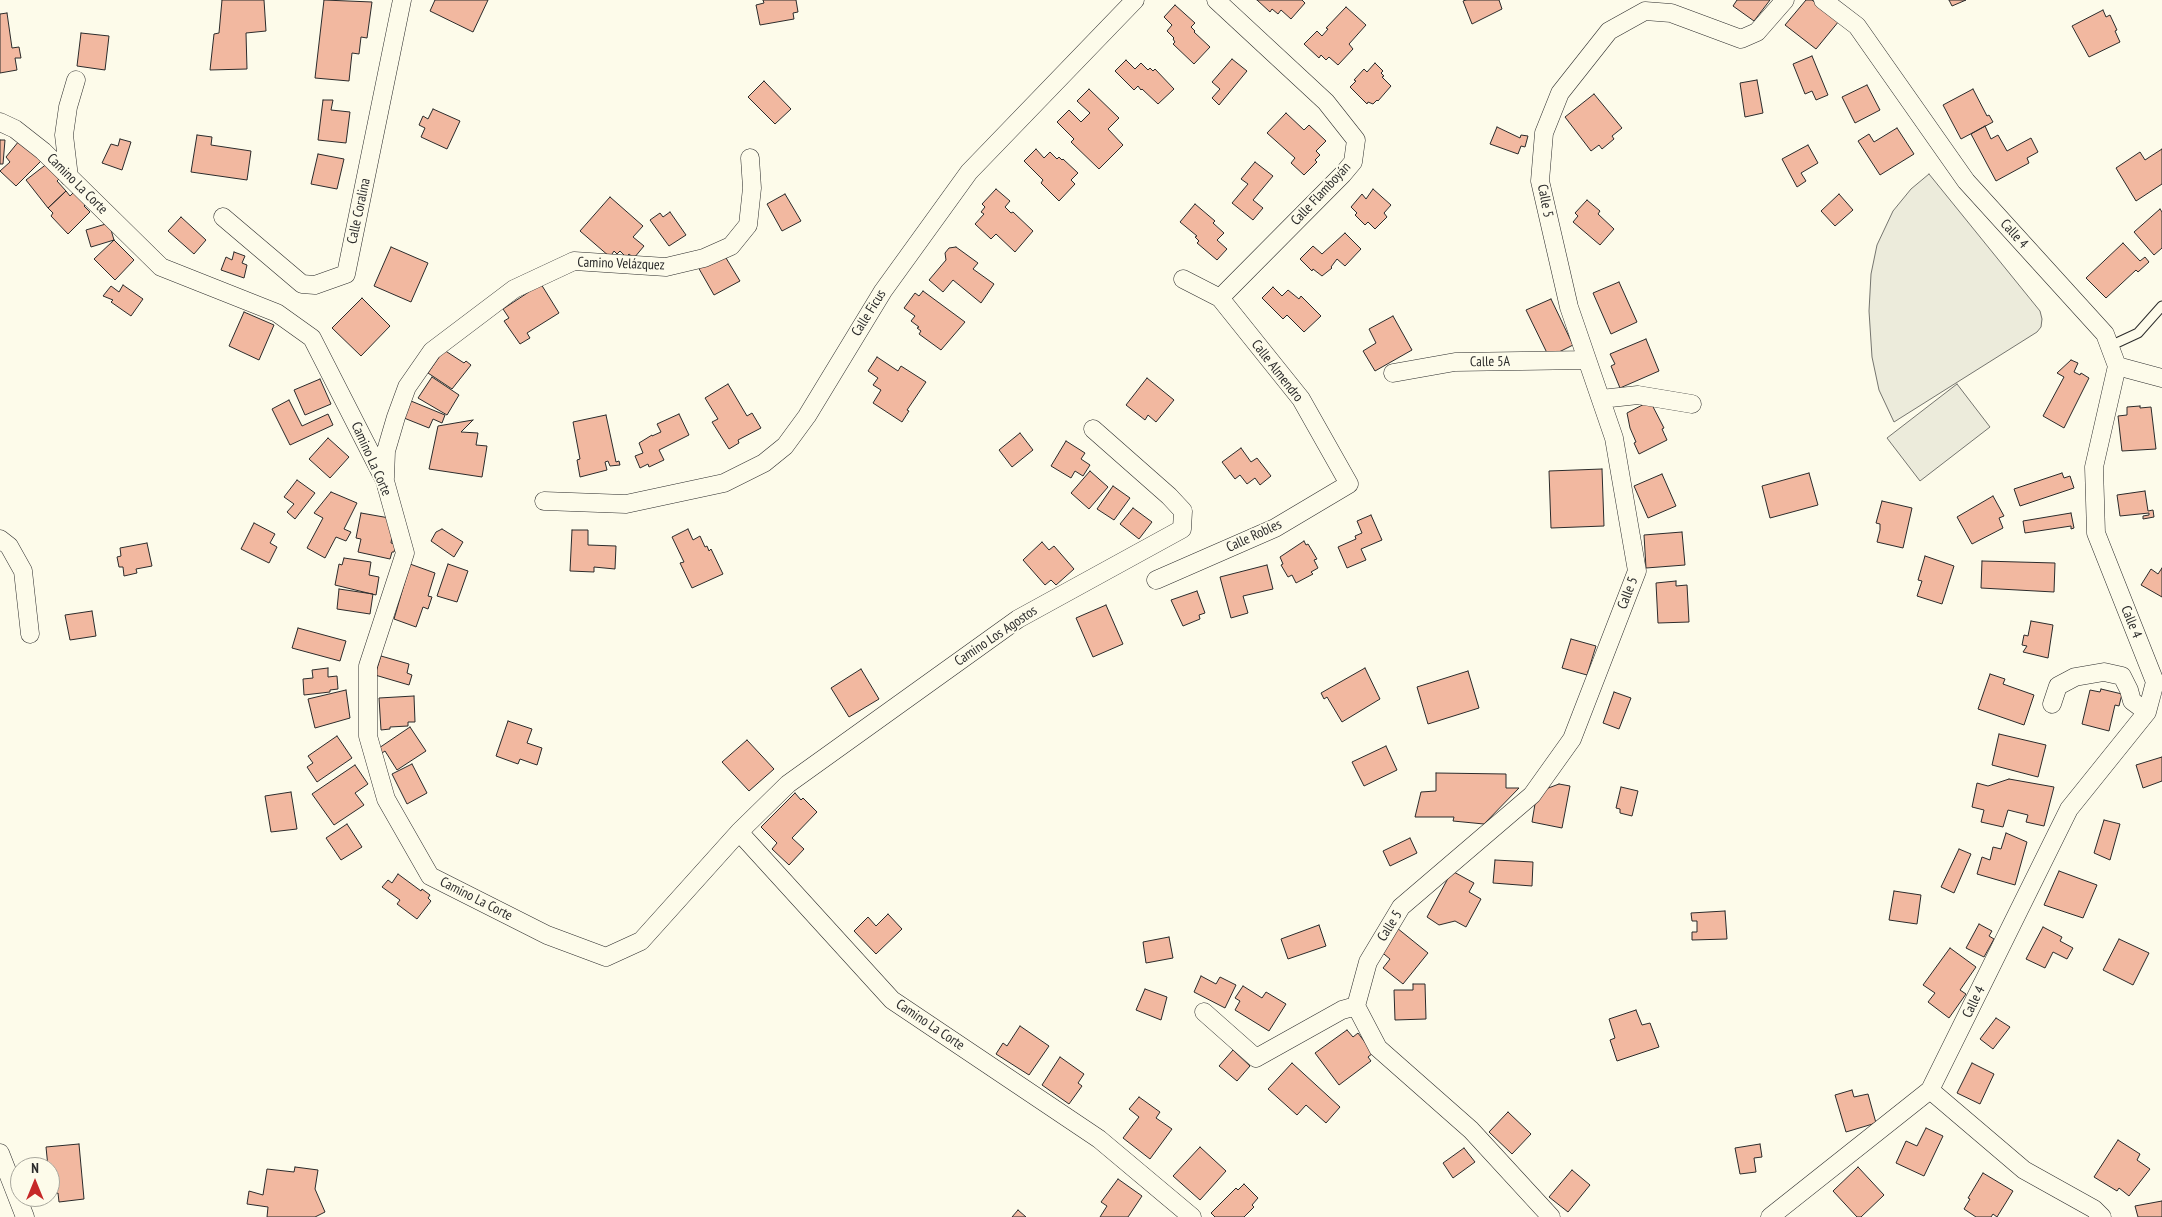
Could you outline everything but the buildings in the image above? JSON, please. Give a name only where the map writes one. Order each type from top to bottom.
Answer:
[{"type":"street","name":"Calle Coralina","points":[[222,217],[302,284],[315,285],[346,274],[402,0]]},
{"type":"street","name":"Calle Ficus","points":[[544,501],[626,504],[724,483],[764,463],[785,446],[808,416],[883,291],[970,172],[1135,0]]},
{"type":"street","name":"Calle Flamboyán","points":[[1216,0],[1326,102],[1356,140],[1353,162],[1343,174],[1220,298]]},
{"type":"street","name":"Calle 5","points":[[1356,1006],[1368,962],[1401,907],[1532,795],[1572,738],[1637,571],[1614,438],[1568,307],[1540,181],[1544,133],[1560,93],[1609,31],[1645,11],[1671,13],[1741,39],[1757,32],[1785,0]]},
{"type":"street","name":"Calle 4","points":[[1770,1217],[1930,1090],[2069,809],[2153,704],[2155,682],[2096,533],[2094,467],[2117,366],[2105,334],[1966,181],[1857,26],[1823,0]]},
{"type":"street","points":[[70,177],[64,134],[68,107],[76,80]]},
{"type":"street","name":"Camino La Corte","points":[[0,122],[15,129],[43,151],[161,266],[276,313],[312,338],[385,482],[405,553],[368,666],[368,736],[386,798],[430,876],[547,935],[606,957],[641,941],[739,832],[892,1000],[1099,1139],[1192,1217]]},
{"type":"street","name":"Camino Velázquez","points":[[385,482],[386,451],[396,417],[407,387],[432,351],[514,289],[574,261],[666,268],[704,258],[731,246],[748,225],[752,188],[750,158]]},
{"type":"street","name":"Calle Almendro","points":[[1184,279],[1220,298],[1301,399],[1349,484]]},
{"type":"street","name":"Calle 5A","points":[[1393,373],[1455,362],[1587,360]]},
{"type":"street","points":[[2117,366],[2162,378]]},
{"type":"street","points":[[1601,400],[1638,395],[1692,404]]},
{"type":"street","name":"Camino Los Agostos","points":[[739,832],[788,784],[1018,619],[1182,529],[1183,511],[1169,496],[1093,429]]},
{"type":"street","name":"Calle Robles","points":[[1156,580],[1275,528],[1349,484]]},
{"type":"street","points":[[0,540],[10,546],[23,571],[30,634]]},
{"type":"street","points":[[2052,704],[2058,686],[2075,677],[2104,672],[2122,676],[2132,701],[2153,704]]},
{"type":"street","points":[[1204,1012],[1256,1058],[1342,1010],[1356,1006],[1378,1048],[1471,1130],[1551,1217]]},
{"type":"street","points":[[1930,1090],[2024,1170],[2094,1209],[2102,1217]]},
{"type":"street","points":[[0,1155],[25,1217]]},
{"type":"lane","points":[[2110,346],[2138,333],[2162,306]]},
{"type":"shaded area","points":[[1929,174],[2040,311],[2041,327],[2037,332],[1894,422],[1879,390],[1872,357],[1869,311],[1871,274],[1877,245],[1893,211],[1911,189]]},
{"type":"shaded area","points":[[1957,384],[1990,427],[1920,481],[1887,438]]}]
